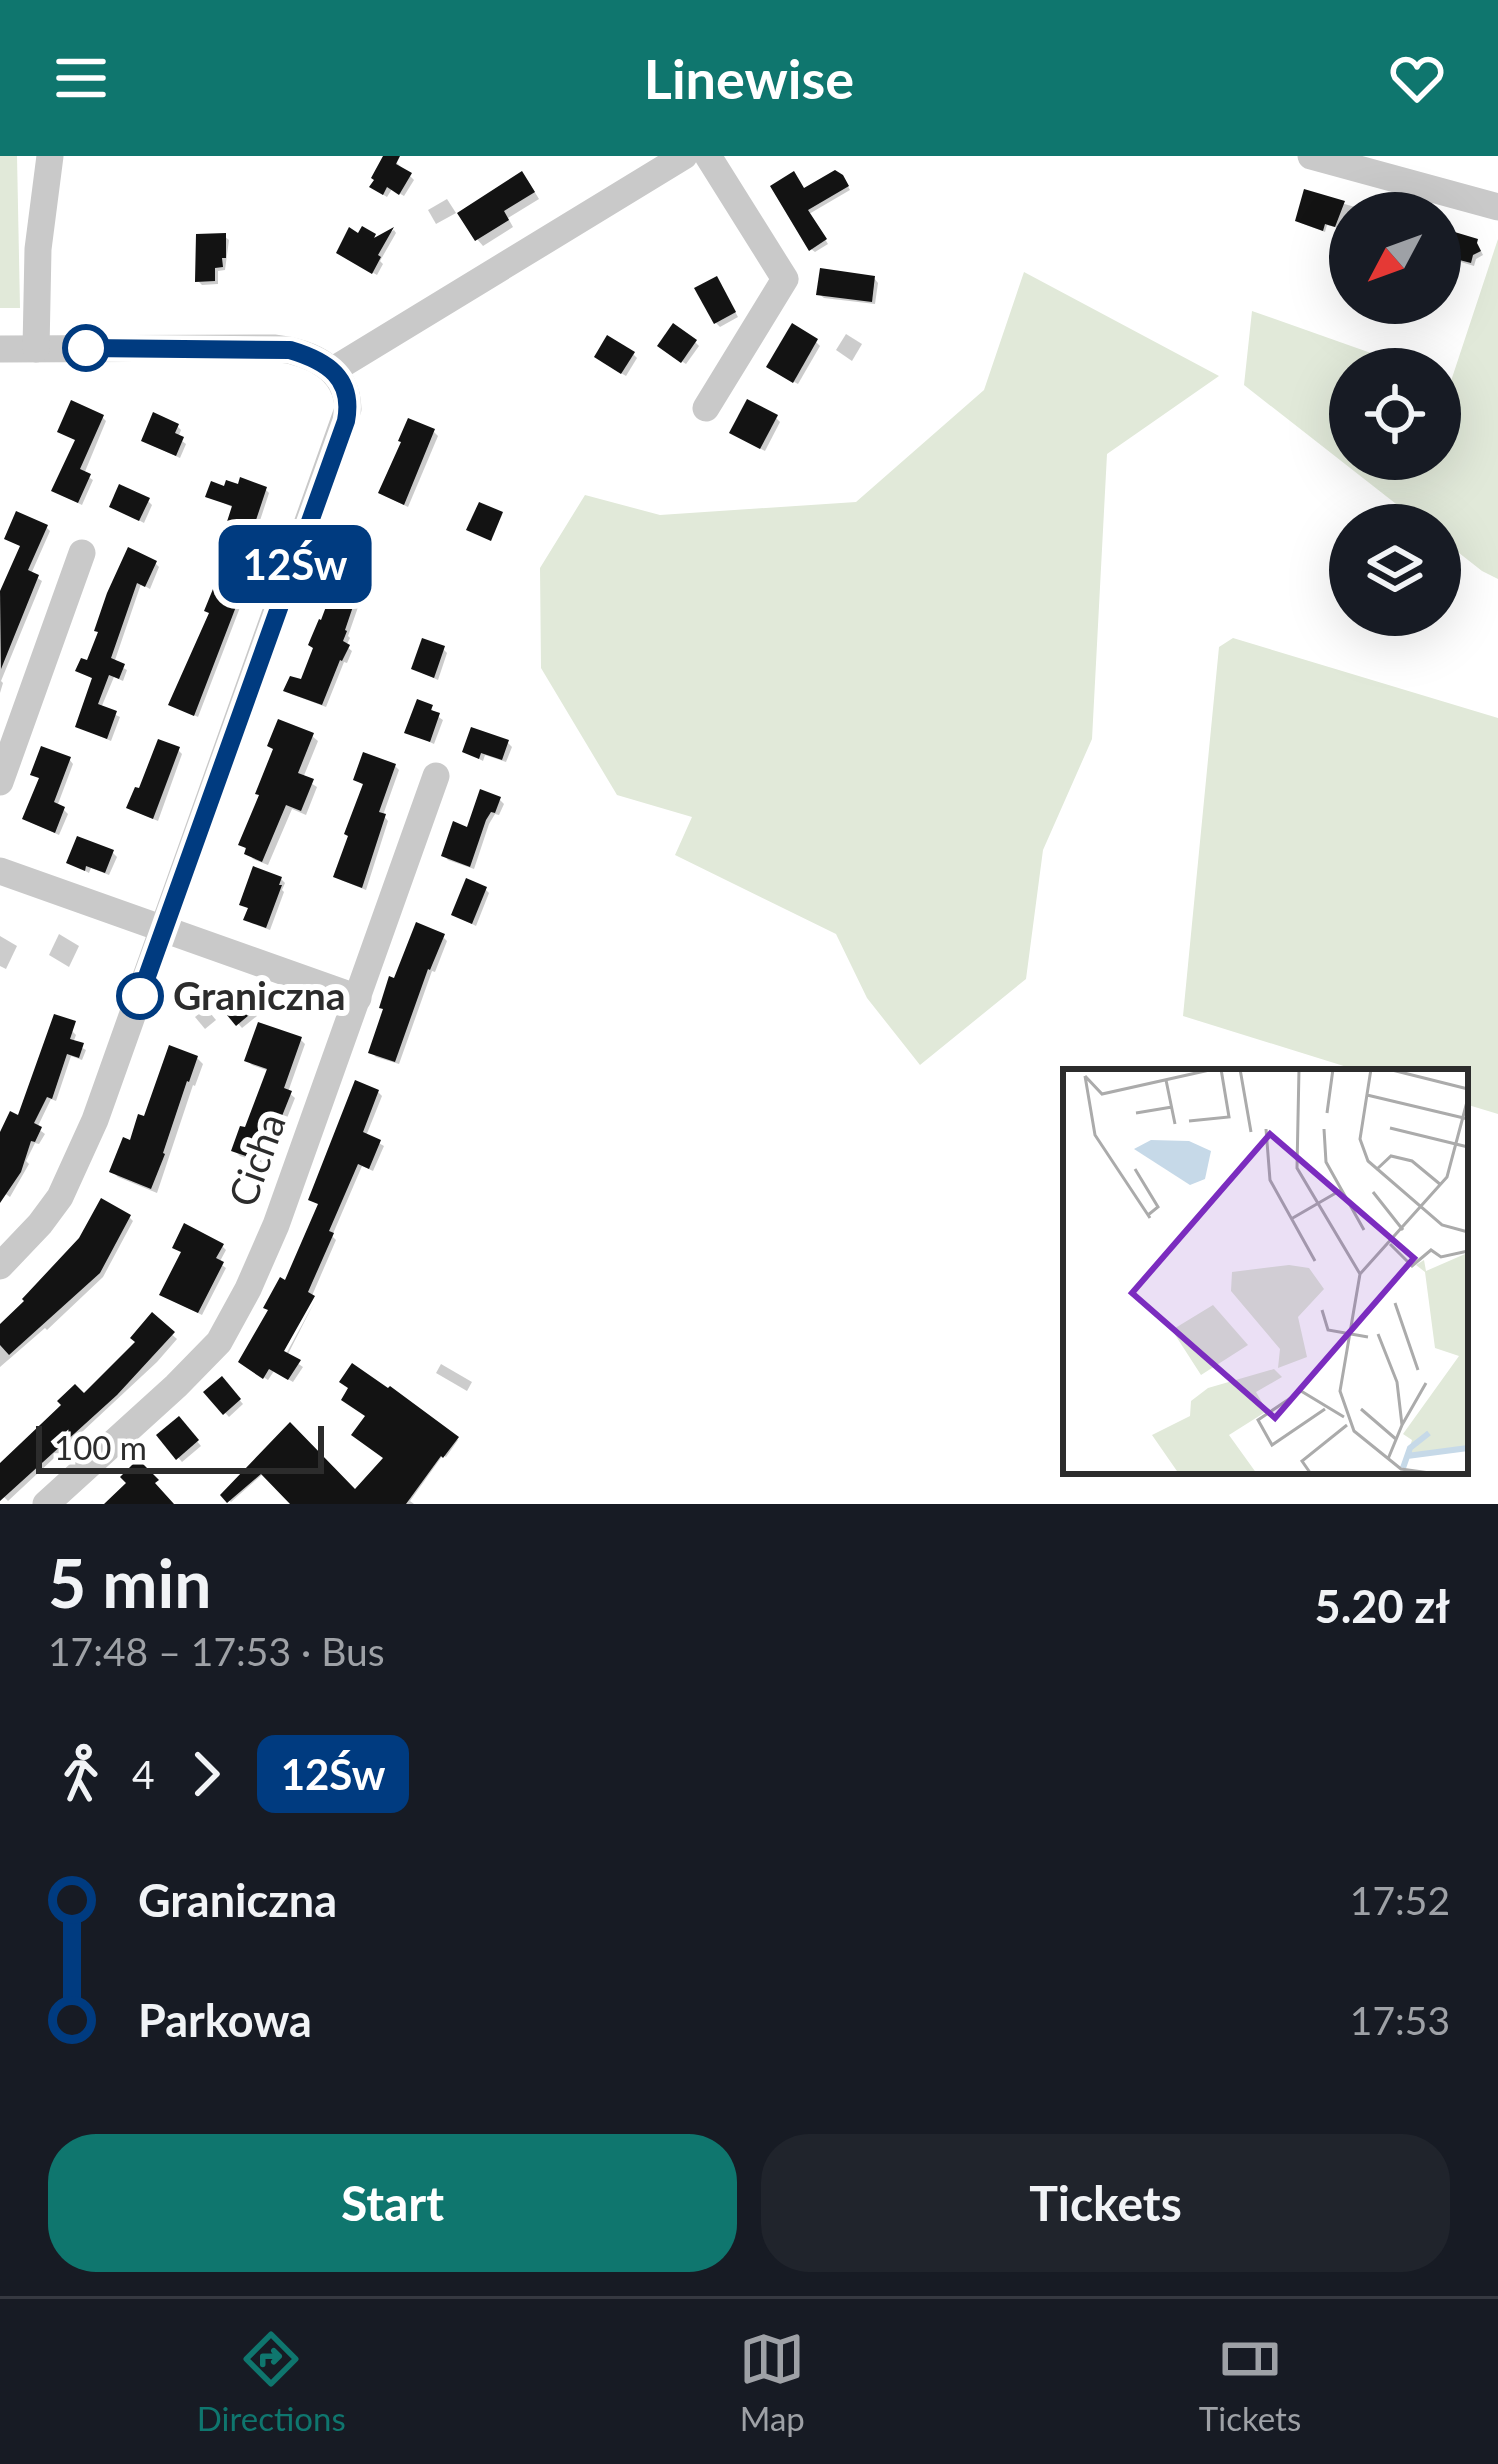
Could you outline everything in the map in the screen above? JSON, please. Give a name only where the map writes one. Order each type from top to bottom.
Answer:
[{"type":"street","points":[[36,349],[38,250],[50,156]]},
{"type":"street","points":[[332,370],[684,156]]},
{"type":"street","points":[[706,408],[785,279],[708,156]]},
{"type":"street","points":[[1311,156],[1498,207]]},
{"type":"street","points":[[0,349],[274,348],[304,354],[332,370],[346,389],[348,410],[95,1120],[59,1197],[0,1266]]},
{"type":"street","points":[[0,782],[82,553]]},
{"type":"street","name":"Cicha","points":[[46,1504],[219,1342],[248,1289],[276,1225],[436,776]]},
{"type":"street","points":[[0,872],[358,998]]},
{"type":"green space","points":[[0,156],[17,156],[20,308],[0,308]]},
{"type":"green space","points":[[1498,239],[1498,579],[1461,554],[1461,504],[1396,504],[1365,480],[1461,480],[1461,351]]},
{"type":"green space","points":[[1024,272],[1219,376],[1107,454],[1092,739],[1043,850],[1026,979],[920,1065],[867,998],[836,934],[675,855],[692,817],[617,795],[541,668],[540,568],[585,495],[660,515],[856,502],[984,390]]},
{"type":"green space","points":[[1252,311],[1357,348],[1329,348],[1329,451],[1244,385]]},
{"type":"green space","points":[[1233,638],[1498,718],[1498,1114],[1468,1105],[1468,1069],[1353,1069],[1183,1016],[1219,647]]},
{"type":"building","points":[[383,156],[400,156],[396,164],[412,173],[399,195],[387,187],[383,195],[369,187]]},
{"type":"building","points":[[835,170],[849,186],[808,210],[827,239],[809,251],[770,186],[794,171],[804,188]]},
{"type":"building","points":[[522,171],[535,192],[504,211],[509,220],[475,241],[457,213]]},
{"type":"building","points":[[1304,189],[1329,196],[1329,225],[1325,224],[1323,231],[1295,221]]},
{"type":"building","points":[[362,226],[376,234],[374,238],[394,227],[372,274],[336,253],[349,227],[358,233]]},
{"type":"building","points":[[226,233],[226,258],[222,258],[223,267],[215,268],[215,281],[195,282],[196,234]]},
{"type":"building","points":[[1461,234],[1478,239],[1481,251],[1471,263],[1461,260]]},
{"type":"building","points":[[820,268],[875,276],[872,302],[816,295]]},
{"type":"building","points":[[717,276],[736,312],[714,324],[694,288]]},
{"type":"building","points":[[673,323],[697,340],[681,363],[657,346]]},
{"type":"building","points":[[792,323],[818,339],[793,383],[766,367]]},
{"type":"building","points":[[607,335],[635,352],[621,374],[594,357]]},
{"type":"building","points":[[747,399],[778,415],[760,449],[729,433]]},
{"type":"building","points":[[71,400],[104,415],[80,469],[91,474],[78,503],[51,491],[75,440],[57,432]]},
{"type":"building","points":[[153,412],[179,424],[175,433],[184,437],[176,456],[141,441]]},
{"type":"building","points":[[408,418],[435,429],[404,505],[378,493]]},
{"type":"building","points":[[240,477],[267,487],[249,541],[255,543],[242,591],[194,716],[168,705],[209,613],[204,611],[224,562],[215,559],[232,506],[205,497],[211,481],[224,486],[226,480],[238,484]]},
{"type":"building","points":[[119,484],[150,498],[139,521],[109,507]]},
{"type":"building","points":[[479,502],[503,512],[491,541],[466,530]]},
{"type":"building","points":[[16,511],[48,525],[28,570],[39,575],[1,669],[0,591],[20,546],[4,539]]},
{"type":"building","points":[[128,547],[157,561],[145,587],[137,583],[111,658],[125,664],[119,679],[109,675],[98,704],[117,711],[107,739],[75,727],[92,678],[75,671],[81,658],[87,660],[107,593]]},
{"type":"building","points":[[339,572],[362,580],[345,630],[343,641],[350,645],[322,705],[283,691],[290,676],[301,679],[313,648],[308,645]]},
{"type":"building","points":[[422,638],[445,646],[434,678],[411,669]]},
{"type":"building","points":[[417,699],[440,713],[430,742],[404,733]]},
{"type":"building","points":[[278,719],[314,733],[298,773],[314,779],[301,811],[286,805],[262,862],[244,854],[246,848],[238,845],[259,795],[255,794],[273,749],[267,746]]},
{"type":"building","points":[[471,727],[509,740],[502,760],[462,752]]},
{"type":"building","points":[[158,739],[180,747],[153,819],[126,808]]},
{"type":"building","points":[[41,746],[71,757],[54,802],[65,807],[55,833],[22,819],[39,778],[30,775]]},
{"type":"building","points":[[363,752],[396,764],[379,812],[386,814],[362,888],[333,877],[363,784],[353,780]]},
{"type":"building","points":[[480,789],[501,797],[495,813],[486,820],[470,867],[441,856],[453,821],[467,827]]},
{"type":"building","points":[[77,836],[114,850],[105,873],[66,863]]},
{"type":"building","points":[[253,866],[282,877],[266,928],[243,920],[248,908],[239,905]]},
{"type":"building","points":[[466,878],[487,887],[472,924],[451,915]]},
{"type":"building","points":[[416,922],[445,934],[395,1062],[368,1053],[389,976],[394,978]]},
{"type":"building","points":[[236,988],[255,1010],[236,1026],[217,1003]]},
{"type":"building","points":[[54,1014],[76,1021],[70,1039],[84,1043],[79,1058],[67,1054],[52,1099],[47,1097],[34,1123],[42,1127],[0,1203],[0,1132],[10,1111],[18,1115]]},
{"type":"building","points":[[258,1022],[302,1037],[284,1088],[292,1091],[282,1116],[277,1114],[260,1161],[231,1151],[267,1069],[244,1061]]},
{"type":"building","points":[[169,1045],[198,1056],[151,1189],[109,1172],[123,1137],[130,1140],[138,1114],[144,1116]]},
{"type":"building","points":[[355,1080],[379,1090],[363,1132],[381,1140],[369,1169],[358,1164],[308,1292],[315,1296],[284,1351],[301,1360],[288,1380],[269,1369],[263,1379],[238,1362],[268,1310],[263,1308],[280,1277],[285,1280],[318,1204],[308,1200]]},
{"type":"building","points":[[101,1198],[131,1215],[100,1273],[9,1355],[0,1345],[0,1324],[79,1238]]},
{"type":"building","points":[[184,1223],[224,1244],[216,1258],[224,1262],[198,1313],[159,1295],[181,1252],[172,1248]]},
{"type":"building","points":[[152,1312],[175,1332],[117,1395],[0,1501],[0,1463],[61,1405],[57,1401],[75,1384],[84,1393],[135,1342],[130,1338]]},
{"type":"building","points":[[352,1363],[459,1437],[406,1504],[290,1504],[261,1474],[227,1503],[220,1495],[290,1422],[355,1489],[383,1458],[351,1435],[365,1416],[341,1400],[348,1388],[339,1382]]},
{"type":"building","points":[[222,1376],[241,1399],[223,1415],[203,1392]]},
{"type":"building","points":[[179,1416],[199,1440],[176,1460],[156,1435]]},
{"type":"building","points":[[138,1459],[174,1504],[104,1504],[126,1483],[120,1477]]},
{"type":"bus line","name":"12Św","points":[[86,348],[290,350],[332,370],[348,399],[346,421],[140,996]]},
{"type":"place","name":"Graniczna","points":[[140,996]]}]
